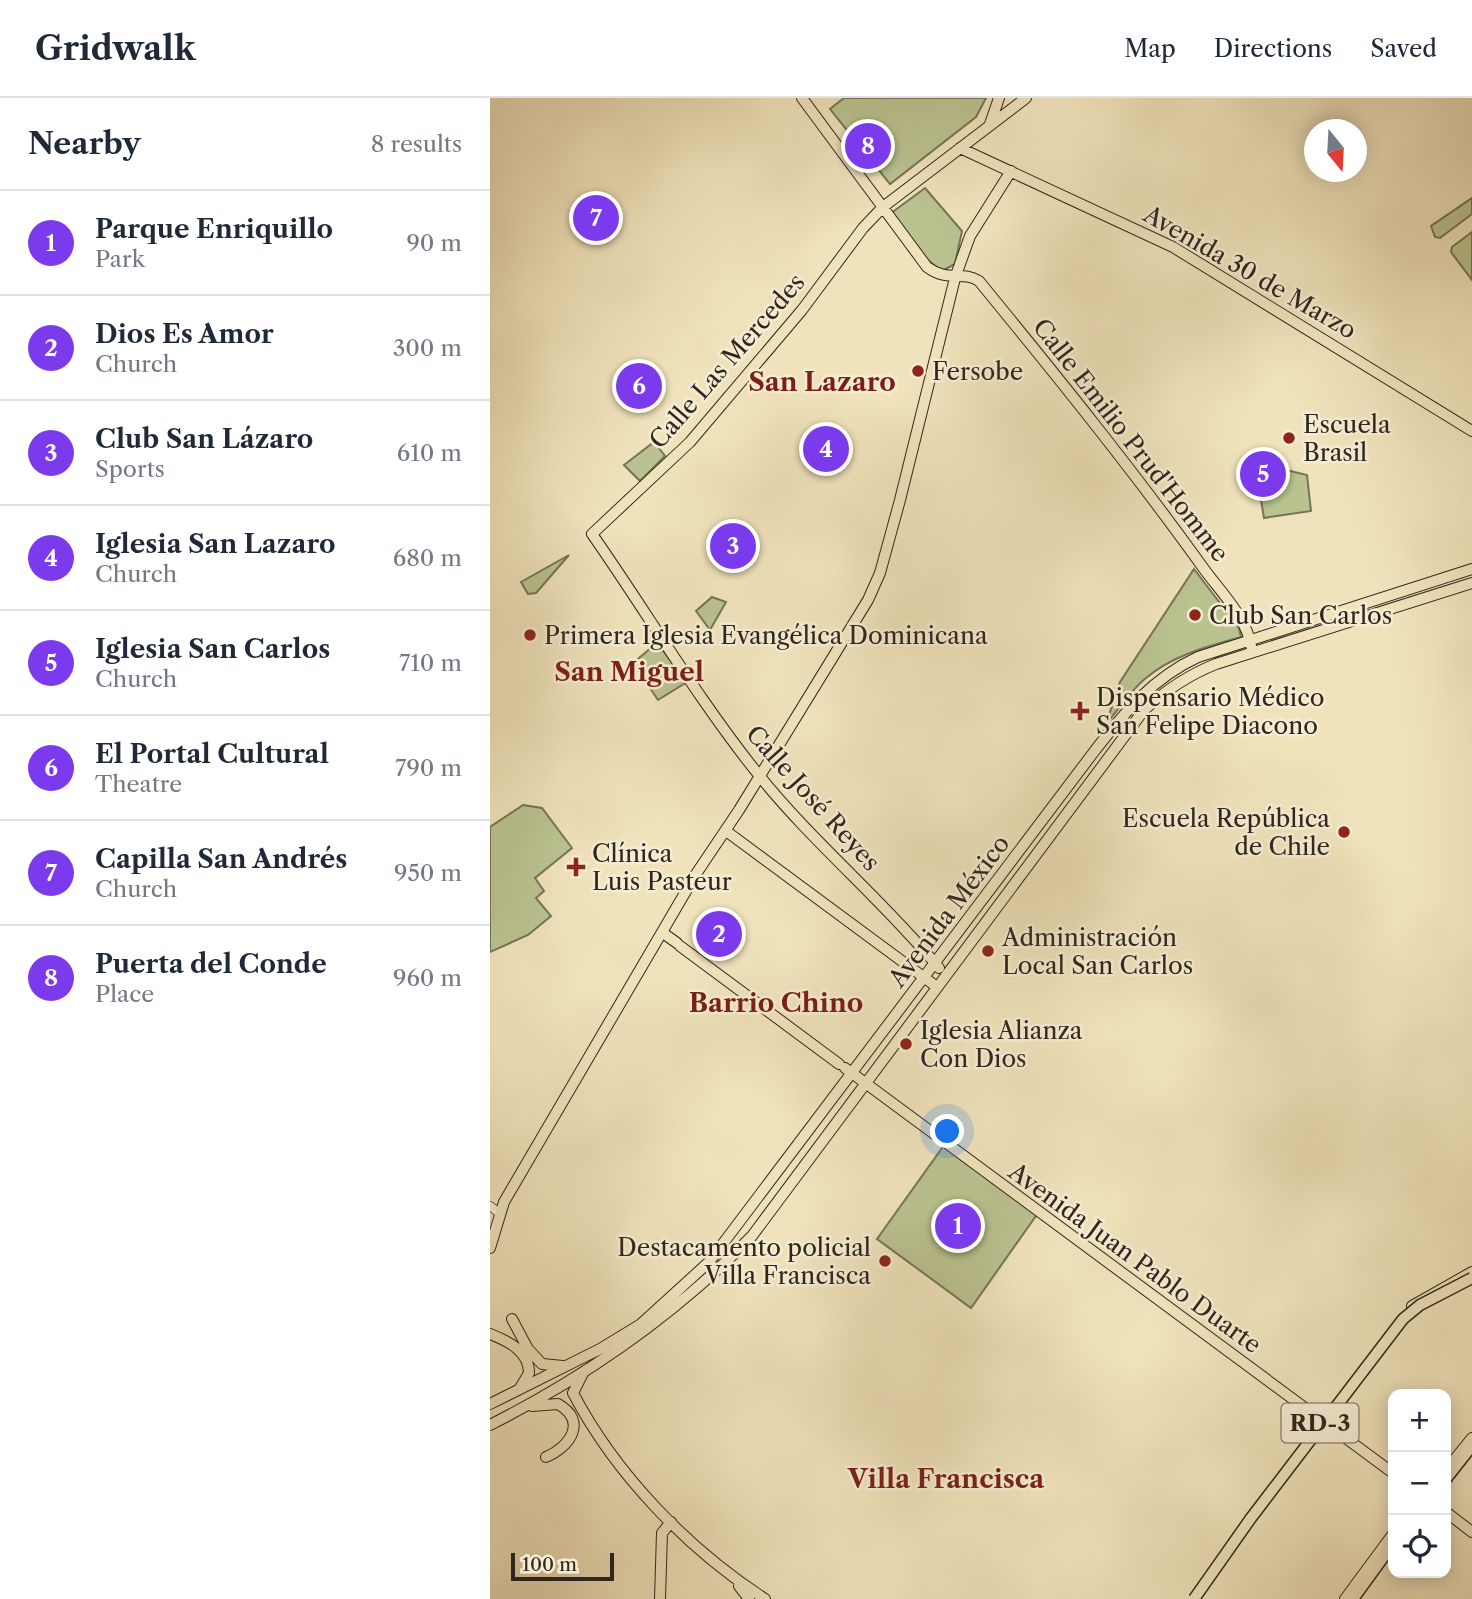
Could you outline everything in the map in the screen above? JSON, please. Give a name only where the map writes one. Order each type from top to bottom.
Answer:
[{"type":"highway","name":"RD-3","points":[[1193,1599],[1259,1507],[1403,1320],[1420,1305],[1472,1278]]},
{"type":"highway","points":[[1451,1473],[1472,1446]]},
{"type":"highway","points":[[1353,1599],[1388,1551]]},
{"type":"main road","points":[[990,125],[999,98]]},
{"type":"main road","name":"Calle Las Mercedes","points":[[592,534],[697,433],[802,310],[863,228],[883,207],[1026,98]]},
{"type":"main road","points":[[817,99],[804,101],[914,252],[939,276],[952,294]]},
{"type":"main road","name":"Avenida 30 de Marzo","points":[[960,148],[1206,265],[1472,431]]},
{"type":"main road","points":[[490,1248],[499,1213],[696,874],[726,831],[868,600],[880,573],[955,278],[970,236],[1011,171]]},
{"type":"main road","name":"Calle Emilio Prud'Homme","points":[[939,276],[972,276],[979,281],[1197,559],[1242,623],[1250,639],[1252,653]]},
{"type":"main road","name":"Calle José Reyes","points":[[592,534],[636,596],[658,637],[759,776],[945,976]]},
{"type":"main road","name":"Avenida México","points":[[490,1404],[567,1366],[641,1324],[709,1262],[846,1069],[925,978],[1093,753],[1144,691],[1181,665],[1250,639],[1472,569]]},
{"type":"main road","name":"Avenida México","points":[[490,1425],[651,1328],[706,1282],[752,1236],[1144,710],[1161,694],[1197,671],[1472,583]]},
{"type":"main road","points":[[726,831],[937,988]]},
{"type":"main road","name":"Avenida Juan Pablo Duarte","points":[[663,933],[1388,1469]]},
{"type":"main road","name":"RD-3","points":[[1193,1599],[1250,1515],[1406,1311],[1421,1299],[1472,1272]]},
{"type":"main road","points":[[513,1319],[528,1349],[542,1364],[567,1366]]},
{"type":"main road","points":[[490,1335],[516,1347],[529,1365],[527,1379],[519,1390]]},
{"type":"main road","points":[[585,1370],[573,1393],[632,1477],[671,1522],[734,1580],[749,1599]]},
{"type":"main road","points":[[518,1410],[544,1403],[558,1404],[569,1413],[573,1427],[569,1442],[562,1450],[546,1457]]},
{"type":"main road","points":[[1451,1464],[1472,1438]]},
{"type":"main road","points":[[1450,1515],[1472,1532]]},
{"type":"main road","points":[[660,1599],[662,1533],[671,1522]]},
{"type":"main road","points":[[1345,1599],[1388,1541]]},
{"type":"main road","points":[[734,1580],[765,1599]]},
{"type":"street","points":[[490,1206],[499,1213]]},
{"type":"green space","points":[[844,98],[986,98],[976,117],[890,184],[830,109]]},
{"type":"green space","points":[[925,188],[962,231],[955,264],[942,271],[919,253],[890,214]]},
{"type":"green space","points":[[1472,198],[1472,214],[1440,238],[1435,237],[1431,226]]},
{"type":"green space","points":[[1472,232],[1472,280],[1451,252],[1452,247]]},
{"type":"green space","points":[[654,442],[665,456],[640,481],[624,465]]},
{"type":"green space","points":[[1282,469],[1307,475],[1311,511],[1264,518],[1261,500],[1249,487],[1281,481]]},
{"type":"green space","points":[[569,555],[536,593],[528,594],[521,582]]},
{"type":"green space","points":[[1194,569],[1239,628],[1241,637],[1192,652],[1157,670],[1135,688],[1106,724],[1120,682]]},
{"type":"green space","points":[[712,597],[726,602],[710,630],[696,611]]},
{"type":"green space","points":[[657,643],[687,682],[658,700],[633,663]]},
{"type":"green space","points":[[523,805],[542,808],[572,848],[535,878],[544,891],[536,898],[551,916],[528,935],[490,952],[490,827]]},
{"type":"green space","points":[[945,1144],[1038,1213],[971,1308],[877,1239]]},
{"type":"place","name":"Puerta del Conde","points":[[868,146]]},
{"type":"place","name":"Capilla San Andrés","points":[[596,218]]},
{"type":"place","name":"Fersobe","points":[[918,371]]},
{"type":"place","name":"El Portal Cultural","points":[[639,386]]},
{"type":"place","name":"Escuela Brasil","points":[[1289,438]]},
{"type":"place","name":"Iglesia San Lazaro","points":[[826,449]]},
{"type":"place","name":"Iglesia San Carlos","points":[[1263,474]]},
{"type":"place","name":"Club San Lázaro","points":[[733,546]]},
{"type":"place","name":"Club San Carlos","points":[[1195,615]]},
{"type":"place","name":"Primera Iglesia Evangélica Dominicana","points":[[530,635]]},
{"type":"place","name":"Dispensario Médico San Felipe Diacono","points":[[1080,711]]},
{"type":"place","name":"Escuela República de Chile","points":[[1344,832]]},
{"type":"place","name":"Clínica Luis Pasteur","points":[[576,867]]},
{"type":"place","name":"Dios Es Amor","points":[[719,934]]},
{"type":"place","name":"Administración Local San Carlos","points":[[988,951]]},
{"type":"place","name":"Iglesia Alianza Con Dios","points":[[906,1044]]},
{"type":"place","name":"Parque Enriquillo","points":[[958,1226]]},
{"type":"place","name":"Destacamento policial Villa Francisca","points":[[885,1261]]},
{"type":"district","name":"San Lazaro","points":[[822,382]]},
{"type":"district","name":"San Miguel","points":[[629,672]]},
{"type":"district","name":"Barrio Chino","points":[[776,1003]]},
{"type":"district","name":"Villa Francisca","points":[[946,1479]]}]
